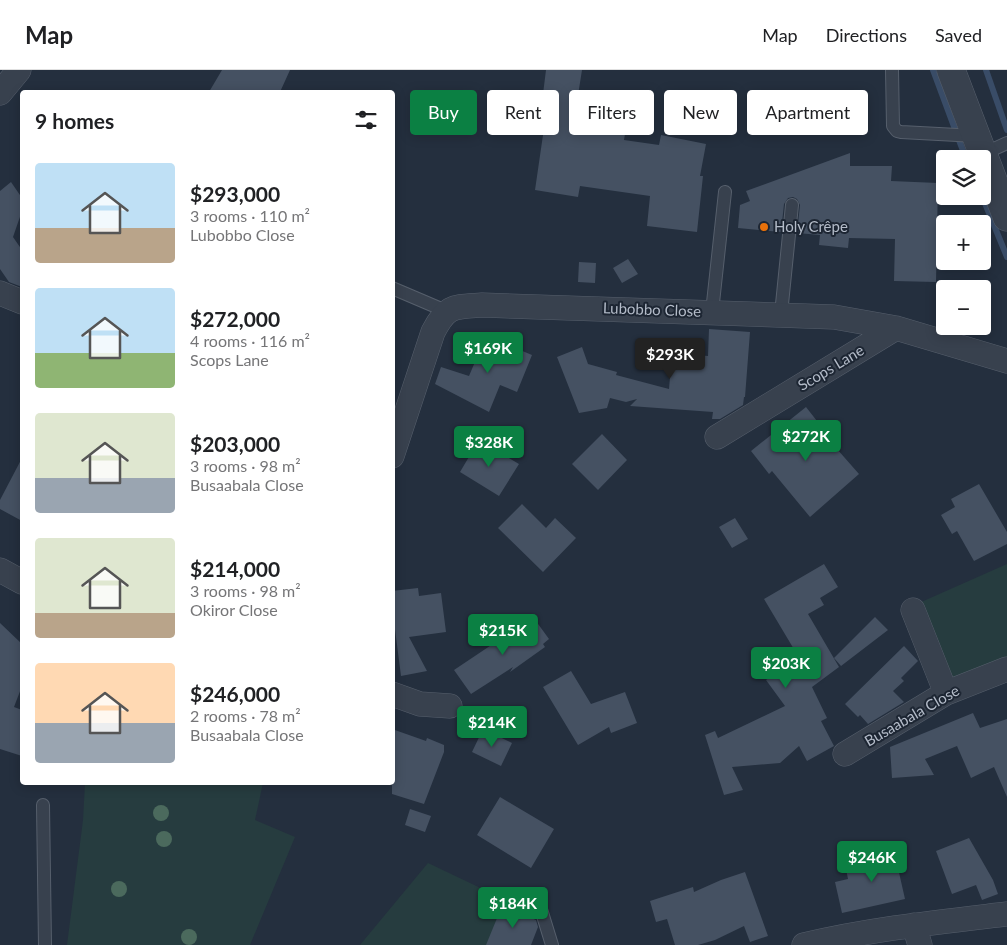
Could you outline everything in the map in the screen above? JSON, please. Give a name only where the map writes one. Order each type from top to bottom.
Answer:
[{"type":"street","points":[[0,93],[18,70]]},
{"type":"street","points":[[951,70],[1001,185],[1007,217]]},
{"type":"street","points":[[0,292],[20,301]]},
{"type":"street","name":"Lubobbo Close","points":[[446,311],[459,307],[482,305],[781,314],[834,317],[936,333]]},
{"type":"street","points":[[395,447],[433,332],[446,311]]},
{"type":"street","name":"Scops Lane","points":[[717,436],[896,328]]},
{"type":"street","name":"Lubobbo Close","points":[[951,335],[1007,361]]},
{"type":"street","points":[[0,570],[20,581]]},
{"type":"street","points":[[913,610],[946,693]]},
{"type":"street","name":"Busaabala Close","points":[[845,754],[946,693],[1007,669]]},
{"type":"street","points":[[395,695],[420,704],[450,706]]},
{"type":"street","points":[[804,945],[836,938],[917,935],[1007,914]]},
{"type":"lane","points":[[892,70],[894,128],[901,132],[946,134],[983,142]]},
{"type":"lane","points":[[712,312],[726,192]]},
{"type":"lane","points":[[781,314],[792,206]]},
{"type":"lane","points":[[395,289],[446,311]]},
{"type":"lane","points":[[43,805],[46,945]]},
{"type":"lane","points":[[540,906],[552,945]]},
{"type":"green space","points":[[1007,564],[1007,660],[952,681],[919,603]]},
{"type":"green space","points":[[85,785],[263,785],[255,820],[295,837],[250,945],[67,945],[83,820]]},
{"type":"green space","points":[[428,863],[510,902],[519,945],[360,945]]},
{"type":"building","points":[[222,70],[290,70],[281,90],[210,90]]},
{"type":"building","points":[[546,70],[582,70],[579,90],[569,90],[569,135],[625,135],[624,140],[659,145],[661,135],[706,144],[700,176],[703,176],[697,232],[647,226],[650,196],[580,186],[578,197],[535,190],[543,135],[559,135],[559,90],[544,90]]},
{"type":"building","points":[[850,153],[850,166],[892,166],[891,181],[936,183],[936,205],[938,205],[936,282],[894,281],[895,239],[849,238],[848,248],[819,245],[820,235],[797,233],[800,205],[797,199],[793,197],[788,198],[784,204],[781,232],[738,228],[740,205],[750,201],[746,191]]},
{"type":"building","points":[[11,182],[20,195],[20,217],[13,237],[20,247],[20,286],[9,282],[0,269],[0,191]]},
{"type":"building","points":[[628,259],[638,274],[622,283],[613,268]]},
{"type":"building","points":[[579,262],[596,263],[595,283],[578,282]]},
{"type":"building","points":[[709,329],[750,332],[743,405],[720,419],[712,419],[713,412],[630,406],[637,399],[626,402],[610,398],[607,408],[579,413],[557,357],[582,347],[588,364],[617,372],[616,375],[669,389],[672,353],[708,356]]},
{"type":"building","points":[[486,336],[532,355],[517,392],[500,385],[489,412],[435,384],[441,367],[469,376]]},
{"type":"building","points":[[806,407],[824,430],[822,432],[859,474],[810,517],[772,471],[769,474],[751,451]]},
{"type":"building","points":[[602,434],[627,460],[598,490],[572,464]]},
{"type":"building","points":[[479,440],[519,464],[499,496],[460,472]]},
{"type":"building","points":[[20,462],[20,520],[0,509],[0,500]]},
{"type":"building","points":[[979,484],[1007,532],[1007,544],[974,561],[957,531],[952,534],[941,515],[955,507],[951,499]]},
{"type":"building","points":[[522,504],[546,528],[555,518],[576,538],[543,572],[498,528]]},
{"type":"building","points":[[735,518],[748,539],[732,548],[719,527]]},
{"type":"building","points":[[824,564],[838,587],[820,598],[824,605],[808,614],[839,667],[812,687],[827,718],[821,721],[834,746],[807,761],[799,746],[780,763],[732,767],[743,790],[724,795],[705,735],[715,731],[718,738],[785,706],[766,680],[776,673],[772,667],[795,651],[764,599]]},
{"type":"building","points":[[418,588],[419,596],[441,593],[446,632],[409,637],[427,671],[401,676],[395,629],[395,591]]},
{"type":"building","points":[[533,617],[549,639],[543,644],[545,647],[510,672],[513,667],[471,694],[454,670]]},
{"type":"building","points":[[875,617],[888,630],[841,666],[834,658]]},
{"type":"building","points":[[0,623],[20,642],[20,691],[14,707],[20,709],[20,755],[0,749]]},
{"type":"building","points":[[904,646],[918,661],[901,678],[904,681],[893,691],[904,702],[868,724],[860,715],[858,717],[845,704]]},
{"type":"building","points":[[571,671],[591,704],[625,692],[637,723],[611,733],[609,727],[578,745],[543,687]]},
{"type":"building","points":[[973,713],[980,728],[1007,719],[1007,797],[994,767],[971,778],[957,746],[925,759],[934,775],[892,778],[890,747]]},
{"type":"building","points":[[483,729],[512,743],[501,766],[472,752]]},
{"type":"building","points":[[395,730],[426,741],[427,738],[444,745],[444,752],[424,804],[392,794],[392,785],[395,785]]},
{"type":"building","points":[[500,797],[554,829],[531,868],[477,835]]},
{"type":"building","points":[[410,809],[431,816],[425,832],[405,825]]},
{"type":"building","points":[[969,838],[993,880],[998,894],[982,900],[976,885],[952,894],[936,851]]},
{"type":"building","points":[[893,846],[905,899],[842,913],[835,882],[848,879],[846,869],[869,864],[867,853]]},
{"type":"building","points":[[745,872],[768,936],[750,942],[744,926],[715,940],[698,945],[675,945],[667,919],[656,922],[650,901],[693,887],[694,892]]},
{"type":"building","points":[[502,906],[536,920],[538,927],[531,945],[486,945]]},
{"type":"waterway","points":[[933,70],[963,150]]},
{"type":"waterway","points":[[986,70],[1007,130]]},
{"type":"waterway","points":[[986,205],[1007,257]]},
{"type":"place","name":"Holy Crêpe","points":[[764,227]]}]
